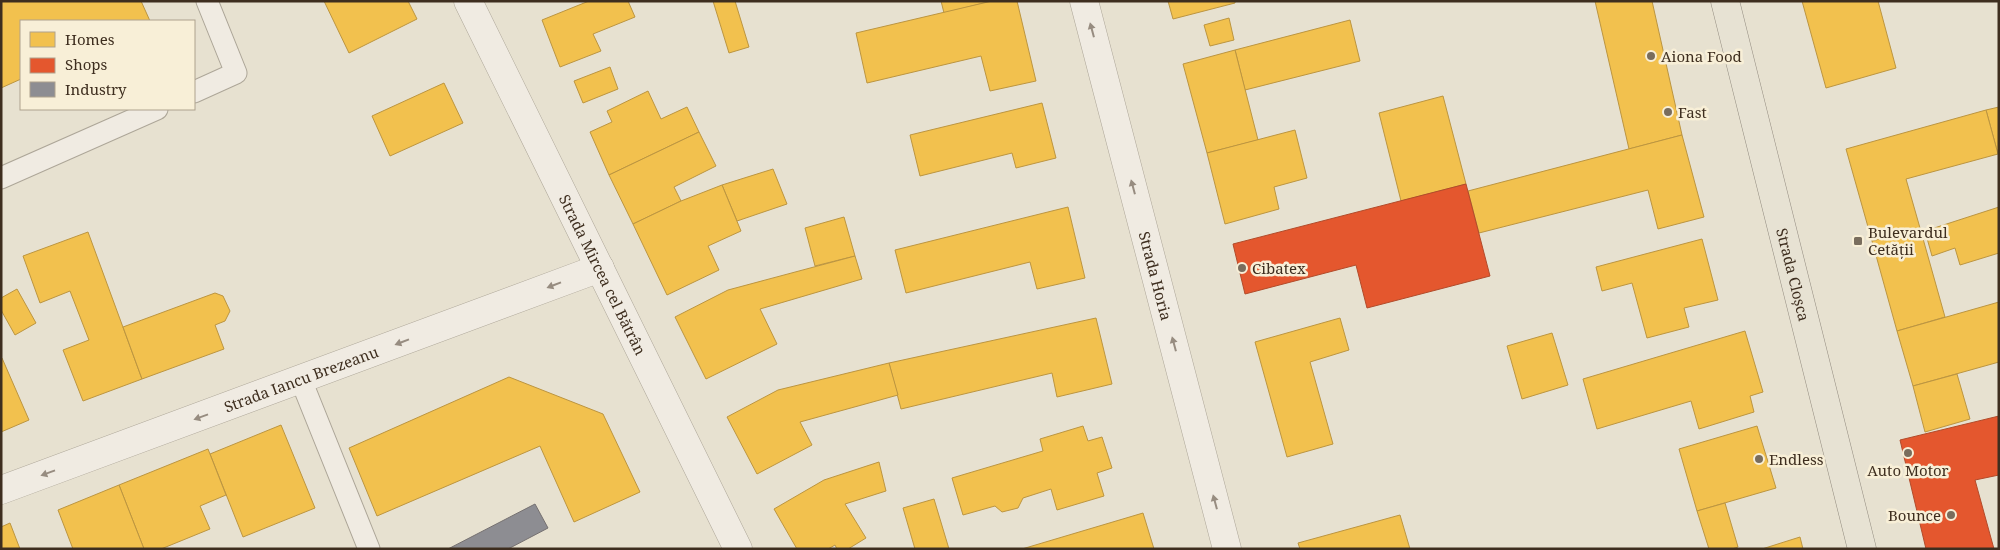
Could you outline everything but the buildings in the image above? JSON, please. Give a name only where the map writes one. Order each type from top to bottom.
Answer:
[{"type":"main road","name":"Strada Cloșca","points":[[1725,1],[1862,549]]},
{"type":"street","name":"Strada Mircea cel Bătrân","points":[[468,1],[738,549]]},
{"type":"street","name":"Strada Horia","points":[[1084,1],[1227,549]]},
{"type":"street","name":"Strada Iancu Brezeanu","points":[[1,490],[600,268]]},
{"type":"lane","points":[[195,92],[236,73],[206,1]]},
{"type":"lane","points":[[1,178],[155,110]]},
{"type":"lane","points":[[301,380],[369,549]]},
{"type":"place","name":"Aiona Food","points":[[1651,56]]},
{"type":"place","name":"Fast","points":[[1668,112]]},
{"type":"place","name":"Bulevardul Cetății","points":[[1858,241]]},
{"type":"place","name":"Cibatex","points":[[1242,268]]},
{"type":"place","name":"Auto Motor","points":[[1908,453]]},
{"type":"place","name":"Endless","points":[[1759,459]]},
{"type":"place","name":"Bounce","points":[[1951,515]]}]
